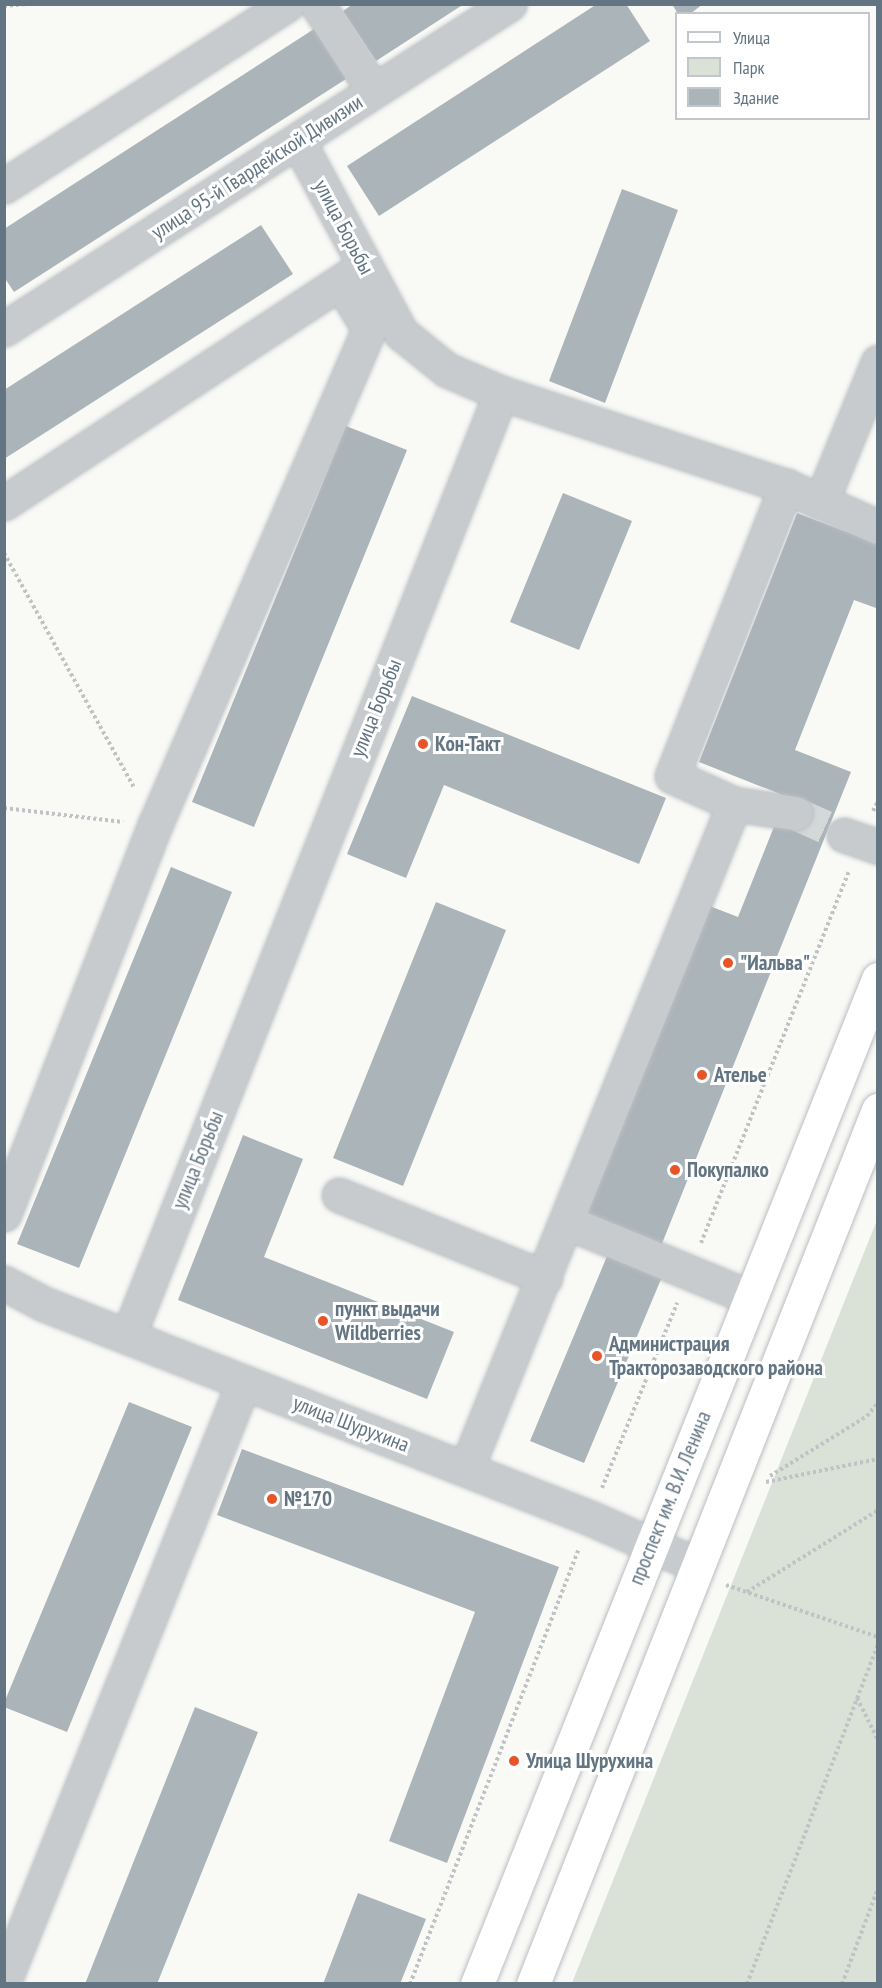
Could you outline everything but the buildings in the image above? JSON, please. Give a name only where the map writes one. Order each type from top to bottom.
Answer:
[{"type":"main road","name":"проспект им. В.И. Ленина","points":[[477,1983],[749,1297],[878,979]]},
{"type":"main road","points":[[533,1983],[708,1574],[878,1110]]},
{"type":"street","points":[[4,186],[288,4]]},
{"type":"street","points":[[317,4],[365,78]]},
{"type":"street","name":"улица 95-й Гвардейской Дивизии","points":[[4,329],[509,4]]},
{"type":"street","name":"улица Борьбы","points":[[129,1334],[501,393],[447,370],[401,333],[353,275],[298,141]]},
{"type":"street","points":[[4,503],[353,275],[369,329],[155,825],[10,1169],[4,1214]]},
{"type":"street","points":[[821,502],[878,362]]},
{"type":"street","points":[[501,393],[786,486],[878,527]]},
{"type":"street","points":[[786,486],[672,776],[734,804],[795,813]]},
{"type":"street","points":[[466,1469],[545,1278],[734,804]]},
{"type":"street","points":[[339,1195],[545,1278]]},
{"type":"street","points":[[567,1222],[749,1297]]},
{"type":"street","name":"улица Шурухина","points":[[4,1283],[44,1304],[129,1334],[244,1382],[652,1543],[708,1574]]},
{"type":"street","points":[[4,1981],[244,1382]]},
{"type":"path","points":[[4,6],[27,4]]},
{"type":"path","points":[[4,553],[155,825]]},
{"type":"path","points":[[410,1983],[590,1518],[878,801]]},
{"type":"path","points":[[4,808],[155,825]]},
{"type":"path","points":[[878,1403],[867,1416],[757,1484],[878,1459]]},
{"type":"path","points":[[746,1592],[878,1510]]},
{"type":"path","points":[[708,1574],[746,1592],[878,1637]]},
{"type":"path","points":[[747,1983],[878,1645]]},
{"type":"path","points":[[857,1697],[878,1740]]},
{"type":"path","points":[[842,1983],[878,1888]]},
{"type":"green space","points":[[877,1220],[877,1983],[572,1983]]},
{"type":"tunnel","points":[[795,813],[844,835]]},
{"type":"place","name":"Кон-Такт","points":[[423,744]]},
{"type":"place","name":"\"Иальва\"","points":[[728,963]]},
{"type":"place","name":"Ателье","points":[[702,1075]]},
{"type":"place","name":"Покупалко","points":[[675,1170]]},
{"type":"place","name":"пункт выдачи Wildberries","points":[[323,1321]]},
{"type":"place","name":"Администрация Тракторозаводского района","points":[[597,1356]]},
{"type":"place","name":"№170","points":[[272,1499]]},
{"type":"place","name":"Улица Шурухина","points":[[514,1761]]}]
